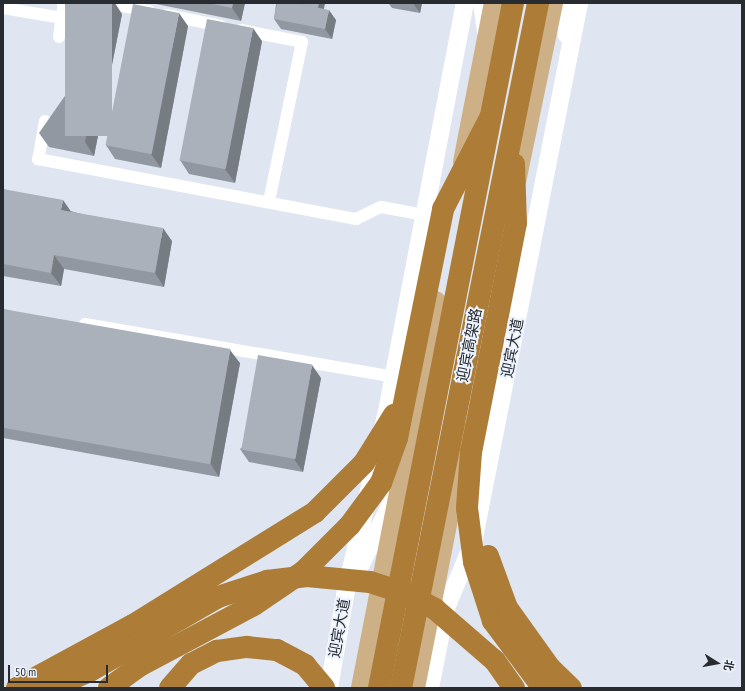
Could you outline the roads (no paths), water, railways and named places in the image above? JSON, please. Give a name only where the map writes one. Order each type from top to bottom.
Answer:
[{"type":"highway","name":"迎宾高架路","points":[[379,688],[513,3]]},
{"type":"highway","name":"迎宾高架路","points":[[401,688],[538,3]]},
{"type":"highway","points":[[17,688],[133,625],[315,512],[364,463],[389,427],[443,209],[490,118]]},
{"type":"highway","points":[[514,123],[516,223],[471,452],[467,508],[474,562],[494,621],[543,688]]},
{"type":"highway","points":[[109,688],[141,665],[254,605],[304,571],[350,525],[381,483],[397,438],[401,378]]},
{"type":"highway","points":[[471,452],[489,563],[507,608],[550,668],[571,688]]},
{"type":"highway","points":[[51,688],[90,671],[218,597],[268,581],[307,576],[370,582],[428,605],[462,629],[495,661],[514,688]]},
{"type":"highway","points":[[170,688],[191,664],[217,651],[247,646],[277,650],[305,665],[324,688]]},
{"type":"main road","points":[[361,688],[494,3]]},
{"type":"main road","name":"迎宾大道","points":[[416,688],[553,3]]},
{"type":"street","points":[[57,49],[64,3]]},
{"type":"street","points":[[107,3],[302,42],[269,202]]},
{"type":"street","name":"迎宾大道","points":[[329,688],[345,596],[401,378],[424,215],[465,3]]},
{"type":"street","points":[[482,3],[488,40]]},
{"type":"street","points":[[564,3],[568,55]]},
{"type":"street","name":"迎宾大道","points":[[430,688],[446,608],[473,543],[578,3]]},
{"type":"street","points":[[3,8],[62,18]]},
{"type":"street","points":[[47,104],[38,159],[356,219],[381,207],[424,215]]},
{"type":"street","points":[[73,321],[401,378]]},
{"type":"street","points":[[345,596],[398,492]]}]
